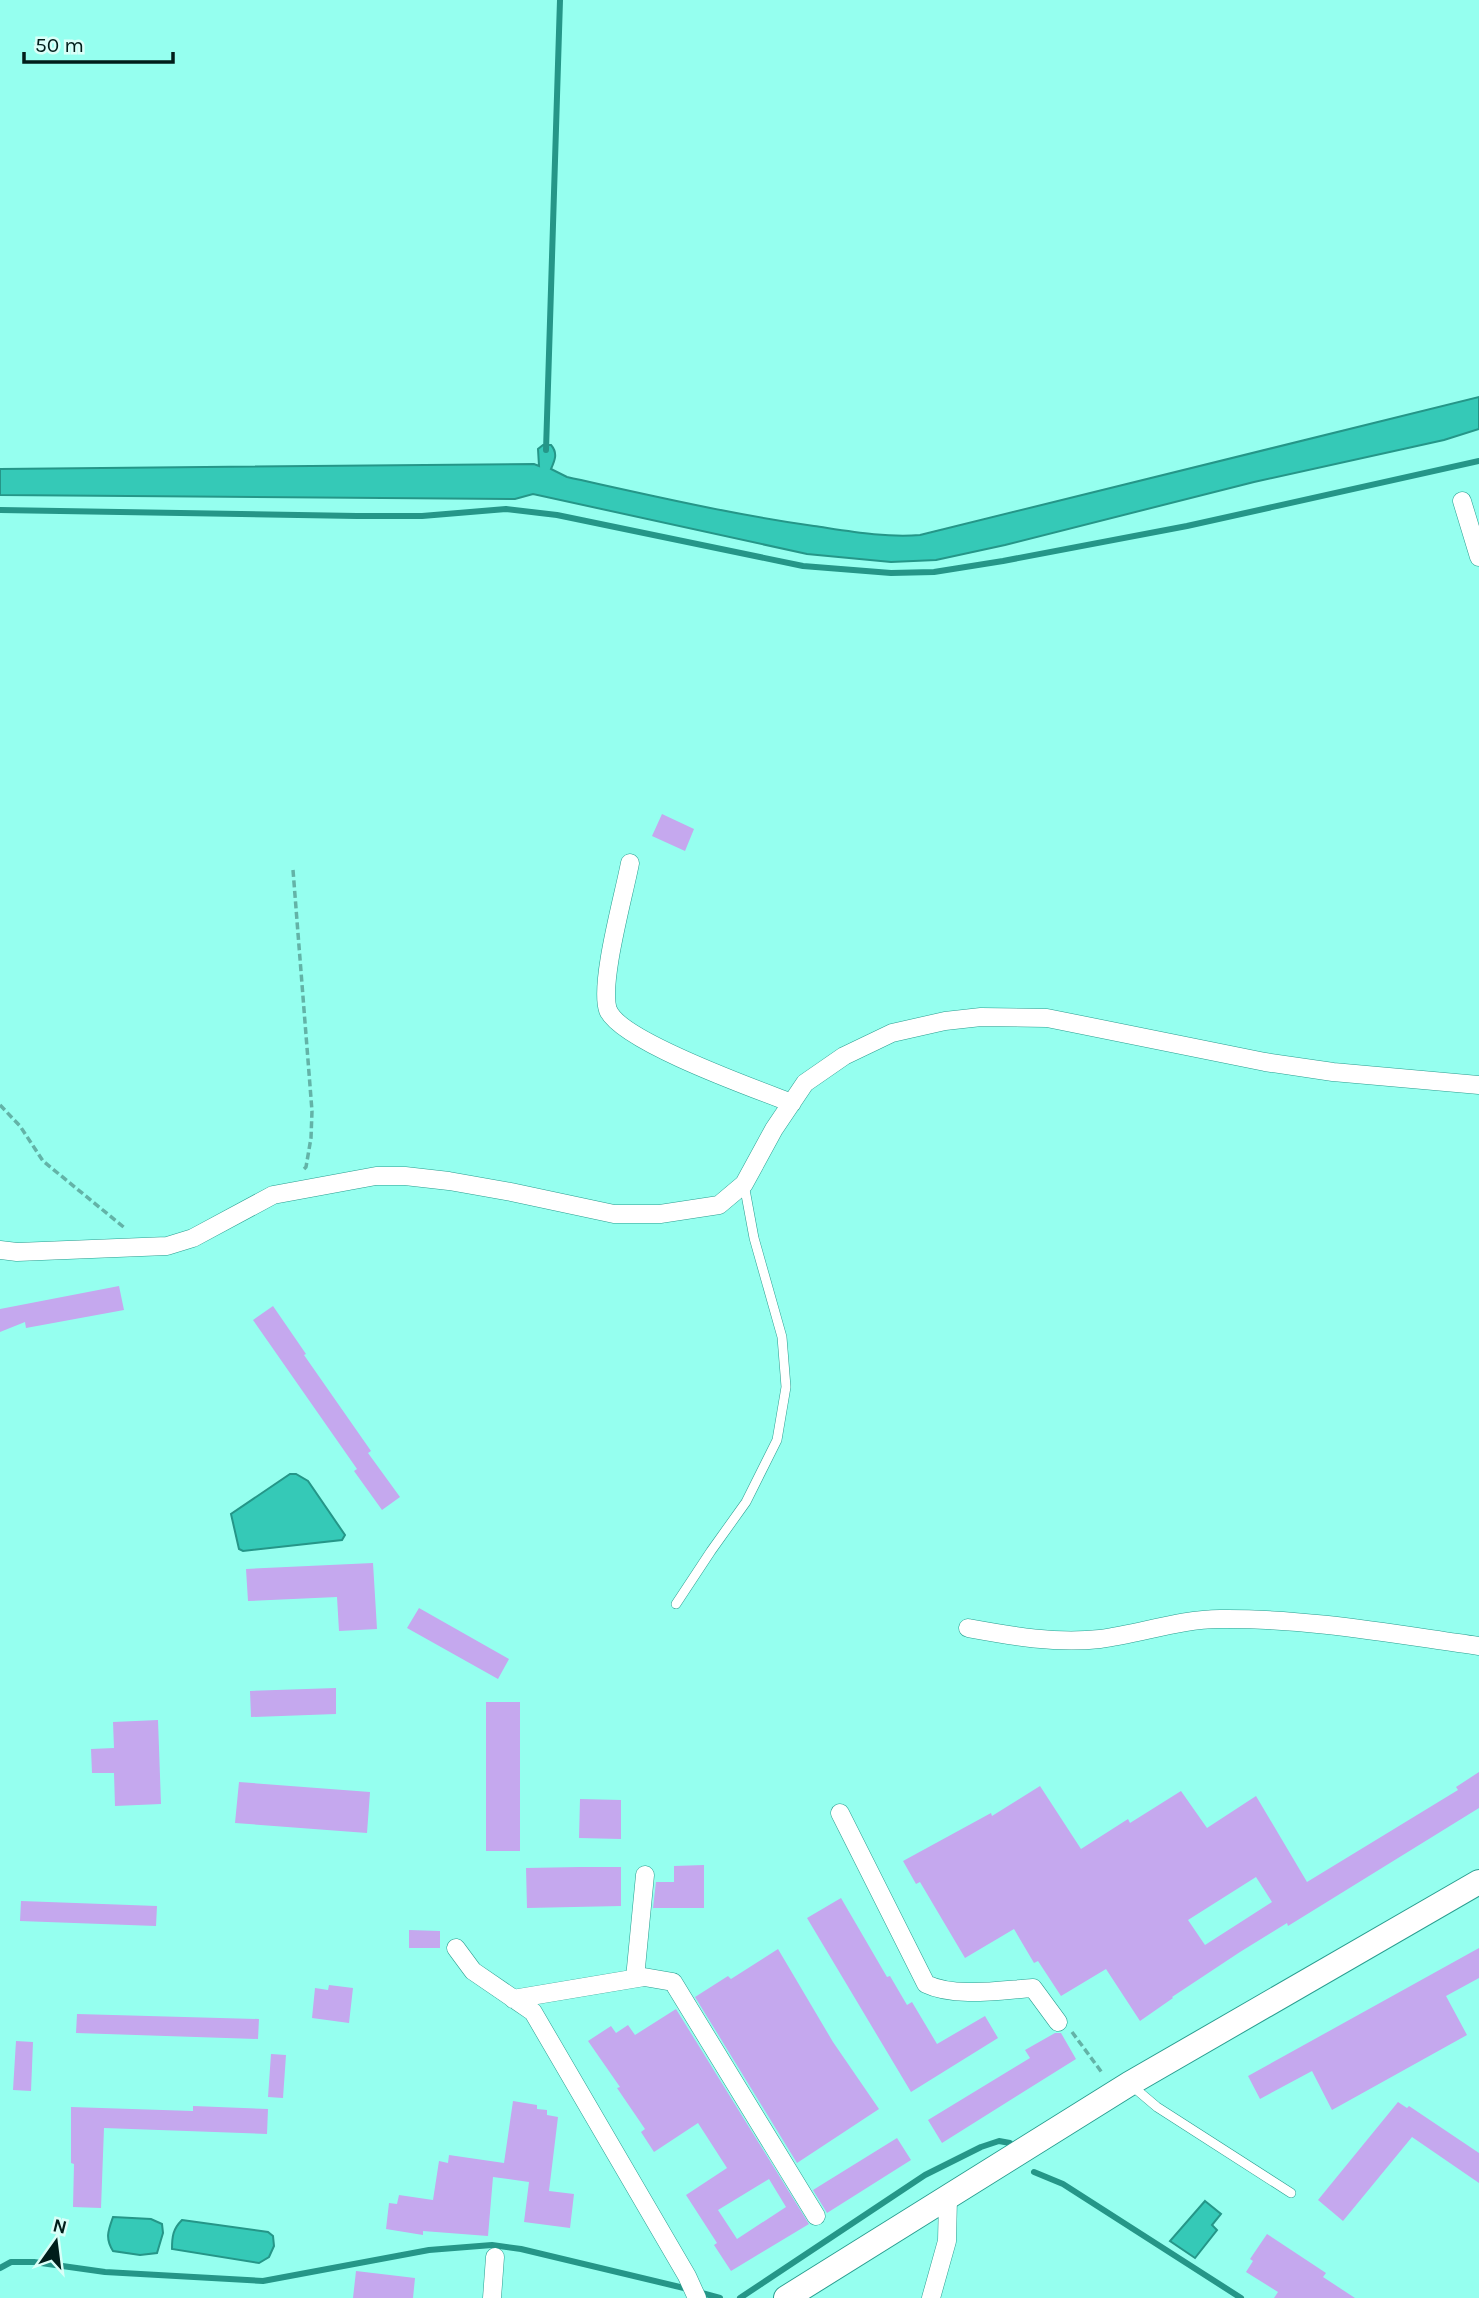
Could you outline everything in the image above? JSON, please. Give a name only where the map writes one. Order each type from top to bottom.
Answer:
[{"type":"street","points":[[1462,501],[1479,557]]},
{"type":"street","points":[[630,863],[604,987],[609,1012],[628,1031],[640,1038],[715,1074],[792,1103]]},
{"type":"street","points":[[0,1250],[17,1252],[167,1246],[193,1238],[273,1195],[376,1176],[405,1176],[511,1192],[614,1214],[660,1214],[719,1205],[744,1184],[774,1129],[805,1083],[844,1056],[892,1033],[944,1021],[981,1017],[1046,1018],[1265,1062],[1333,1072],[1479,1085]]},
{"type":"street","points":[[968,1628],[1051,1641],[1099,1639],[1194,1621],[1219,1619],[1345,1626],[1479,1646]]},
{"type":"street","points":[[840,1813],[926,1984],[936,1989],[972,1991],[1033,1988],[1058,2022]]},
{"type":"street","points":[[635,1978],[645,1875]]},
{"type":"street","points":[[786,2298],[1123,2089],[1479,1882]]},
{"type":"street","points":[[456,1948],[473,1971],[533,2012],[687,2276],[697,2298]]},
{"type":"street","points":[[513,1999],[644,1977],[673,1982],[816,2216]]},
{"type":"street","points":[[931,2298],[947,2241],[948,2197]]},
{"type":"street","points":[[492,2298],[495,2257]]},
{"type":"lane","points":[[676,1604],[746,1502],[777,1440],[786,1387],[782,1337],[754,1238],[744,1184]]},
{"type":"lane","points":[[1123,2089],[1157,2107],[1291,2193]]},
{"type":"path","points":[[283,1193],[306,1167],[312,1111],[293,870]]},
{"type":"path","points":[[0,1105],[20,1126],[43,1161],[149,1247]]},
{"type":"path","points":[[1058,2022],[1075,2034],[1123,2089]]},
{"type":"shaded area","points":[[1479,397],[1479,429],[1444,440],[1254,482],[936,560],[891,562],[807,554],[533,494],[515,499],[0,495],[0,469],[539,466],[538,449],[543,445],[551,445],[555,460],[551,469],[567,477],[783,521],[867,534],[920,535]]},
{"type":"shaded area","points":[[290,1474],[296,1474],[308,1481],[345,1535],[342,1540],[243,1551],[239,1549],[231,1514]]},
{"type":"shaded area","points":[[1205,2201],[1221,2214],[1212,2225],[1217,2230],[1195,2258],[1170,2241]]},
{"type":"shaded area","points":[[113,2217],[151,2219],[162,2224],[163,2233],[157,2253],[140,2255],[113,2251],[108,2234]]},
{"type":"shaded area","points":[[182,2220],[268,2232],[273,2236],[274,2246],[269,2257],[259,2263],[172,2249],[174,2233]]},
{"type":"building","points":[[662,814],[694,829],[685,851],[652,836]]},
{"type":"building","points":[[119,1286],[124,1310],[26,1328],[25,1322],[0,1332],[0,1309]]},
{"type":"building","points":[[273,1306],[371,1451],[368,1453],[400,1497],[382,1510],[354,1471],[357,1469],[253,1320]]},
{"type":"building","points":[[373,1563],[377,1629],[339,1631],[337,1597],[248,1601],[246,1569]]},
{"type":"building","points":[[419,1608],[509,1659],[498,1679],[407,1628]]},
{"type":"building","points":[[336,1688],[336,1714],[251,1717],[250,1691]]},
{"type":"building","points":[[486,1702],[520,1702],[520,1851],[486,1851]]},
{"type":"building","points":[[158,1720],[161,1804],[115,1806],[114,1773],[92,1773],[91,1749],[114,1748],[113,1722]]},
{"type":"building","points":[[1479,1772],[1479,1808],[1288,1926],[1287,1923],[1240,1952],[1140,2021],[1106,1969],[1061,1996],[1038,1961],[1034,1963],[1014,1929],[965,1958],[920,1882],[916,1884],[903,1861],[991,1813],[992,1816],[1040,1786],[1081,1849],[1128,1819],[1130,1823],[1181,1791],[1207,1828],[1256,1796],[1307,1882],[1458,1790],[1456,1787]],"holes":[[[1256,1877],[1272,1902],[1205,1945],[1188,1920]]]},
{"type":"building","points":[[239,1782],[370,1792],[367,1833],[235,1823]]},
{"type":"building","points":[[580,1799],[621,1800],[621,1839],[579,1838]]},
{"type":"building","points":[[704,1865],[704,1908],[653,1908],[656,1882],[674,1882],[674,1866]]},
{"type":"building","points":[[621,1867],[621,1906],[527,1908],[526,1868]]},
{"type":"building","points":[[841,1898],[887,1977],[890,1976],[907,2005],[912,2002],[937,2044],[985,2016],[998,2038],[911,2092],[807,1918]]},
{"type":"building","points":[[21,1901],[157,1906],[156,1926],[20,1921]]},
{"type":"building","points":[[409,1930],[440,1931],[440,1948],[409,1948]]},
{"type":"building","points":[[1479,1948],[1479,1978],[1446,1996],[1467,2035],[1332,2110],[1312,2071],[1260,2099],[1248,2076]]},
{"type":"building","points":[[778,1949],[833,2042],[879,2109],[797,2163],[695,1997],[728,1976],[731,1979]]},
{"type":"building","points":[[329,1985],[353,1988],[349,2023],[312,2018],[315,1988],[328,1990]]},
{"type":"building","points":[[676,2009],[809,2224],[731,2271],[714,2245],[717,2243],[686,2195],[727,2168],[698,2123],[654,2152],[641,2132],[645,2129],[588,2041],[611,2026],[616,2033],[628,2025],[635,2035]],"holes":[[[769,2179],[786,2207],[737,2239],[718,2210]]]},
{"type":"building","points":[[77,2014],[259,2019],[258,2039],[76,2033]]},
{"type":"building","points":[[1055,2033],[1061,2033],[1076,2059],[942,2143],[928,2120],[1030,2058],[1025,2050]]},
{"type":"building","points":[[16,2041],[33,2042],[31,2091],[13,2090]]},
{"type":"building","points":[[271,2054],[286,2055],[283,2098],[268,2097]]},
{"type":"building","points":[[513,2101],[537,2105],[537,2109],[547,2110],[547,2115],[558,2117],[549,2191],[574,2194],[570,2228],[524,2222],[529,2182],[493,2177],[488,2236],[423,2231],[423,2235],[386,2229],[389,2203],[397,2204],[399,2195],[433,2200],[439,2161],[448,2163],[449,2155],[504,2163]]},
{"type":"building","points":[[1398,2102],[1407,2108],[1409,2106],[1479,2153],[1479,2183],[1412,2137],[1343,2221],[1318,2200]]},
{"type":"building","points":[[193,2106],[268,2109],[267,2134],[104,2128],[101,2208],[73,2207],[71,2107],[193,2111]]},
{"type":"building","points":[[897,2138],[911,2160],[827,2213],[813,2190]]},
{"type":"building","points":[[1267,2234],[1326,2273],[1323,2277],[1355,2298],[1274,2298],[1278,2292],[1246,2272],[1253,2261],[1250,2259]]},
{"type":"building","points":[[356,2271],[415,2278],[413,2298],[353,2298]]},
{"type":"waterway","points":[[546,450],[560,0]]},
{"type":"waterway","points":[[0,510],[422,516],[506,509],[557,515],[803,566],[891,573],[934,572],[1187,526],[1479,461]]},
{"type":"waterway","points":[[740,2298],[925,2175],[981,2147],[999,2141],[1010,2143]]},
{"type":"waterway","points":[[1034,2172],[1063,2184],[1241,2298]]},
{"type":"waterway","points":[[0,2268],[11,2262],[34,2262],[105,2272],[263,2281],[429,2250],[492,2245],[521,2249],[688,2289]]},
{"type":"waterway","points":[[698,2292],[720,2298]]}]
